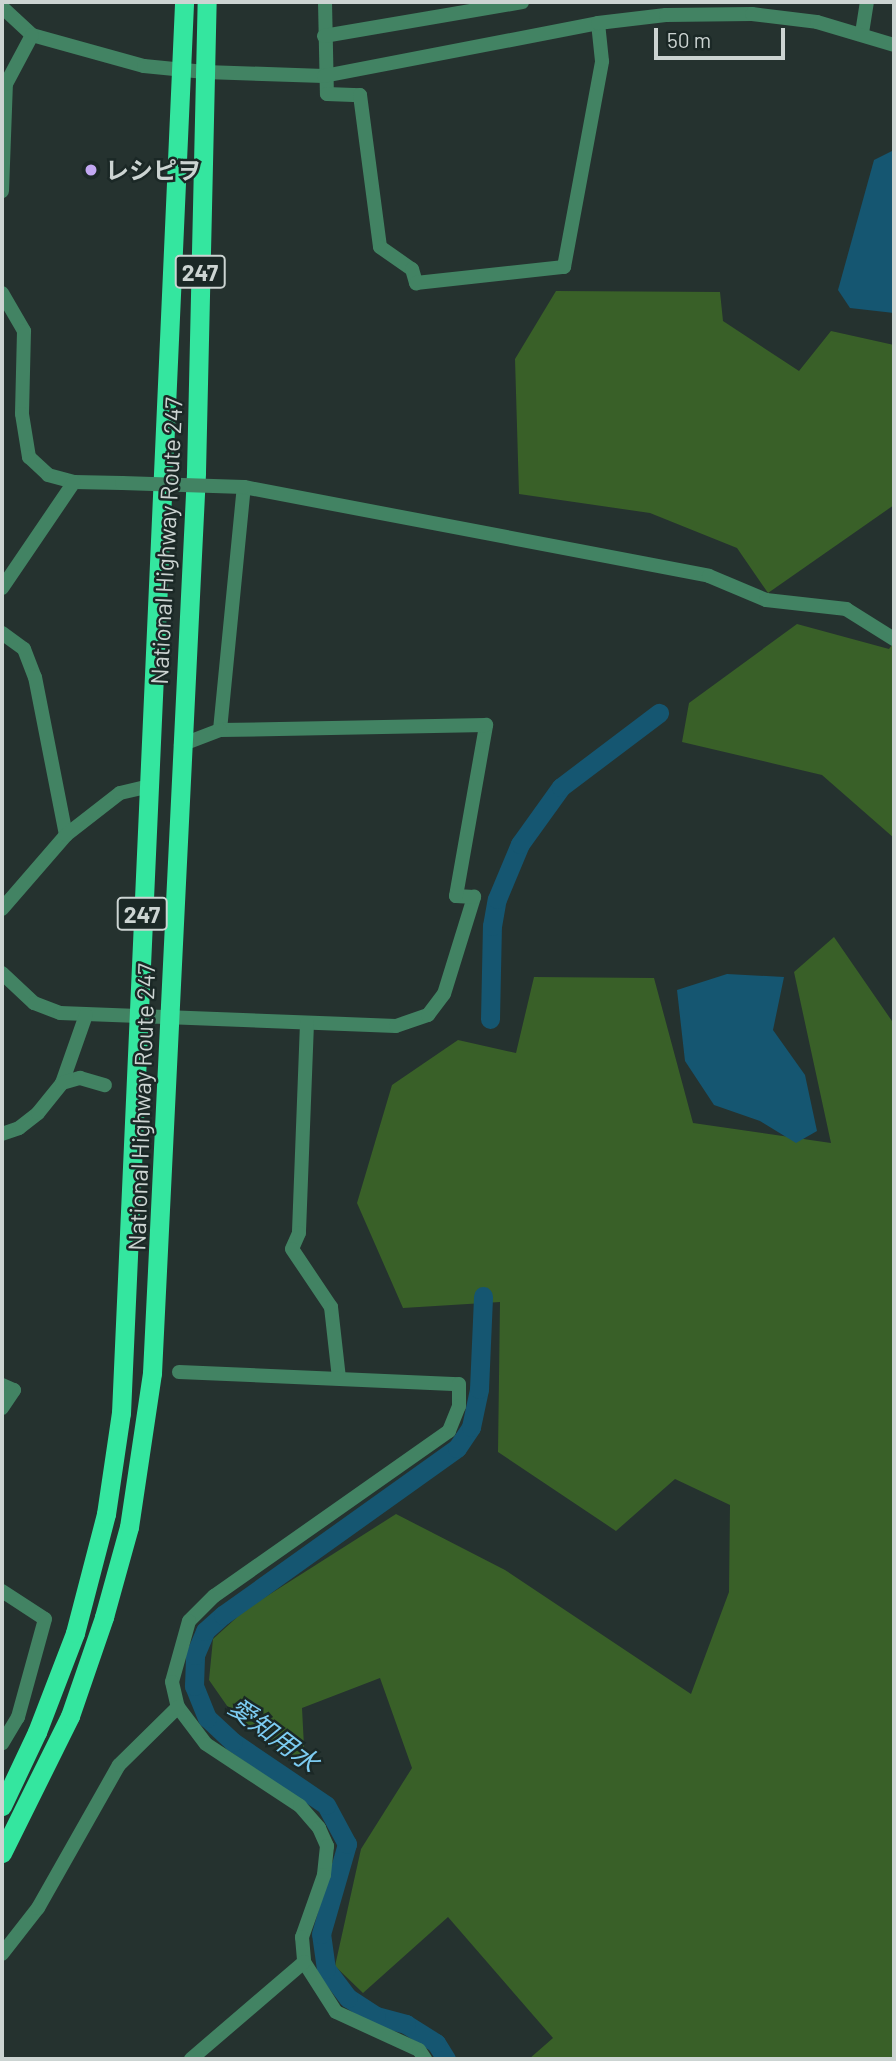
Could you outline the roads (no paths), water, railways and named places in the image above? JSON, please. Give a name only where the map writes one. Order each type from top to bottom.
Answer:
[{"type":"highway","name":"National Highway Route 247","points":[[2,1806],[37,1732],[75,1633],[106,1514],[121,1413],[146,787],[184,2]]},
{"type":"highway","name":"National Highway Route 247","points":[[2,1853],[70,1716],[129,1527],[152,1373],[196,472],[208,2]]},
{"type":"street","points":[[325,2],[324,76],[327,94],[360,95],[380,247],[412,269],[416,284],[564,267],[601,61],[598,23]]},
{"type":"street","points":[[324,36],[522,2]]},
{"type":"street","points":[[862,33],[866,2]]},
{"type":"street","points":[[2,7],[32,35],[144,66],[205,72],[324,76],[598,23],[752,14],[862,33],[894,45]]},
{"type":"street","points":[[2,190],[6,84],[32,35]]},
{"type":"street","points":[[2,293],[24,331],[22,414],[29,457],[48,475],[74,482],[244,487],[709,576],[766,600],[846,609],[894,639]]},
{"type":"street","points":[[2,588],[74,482]]},
{"type":"street","points":[[220,730],[244,487]]},
{"type":"street","points":[[2,633],[24,649],[35,677],[66,835]]},
{"type":"street","points":[[2,973],[34,1003],[60,1013],[396,1026],[428,1014],[443,994],[474,897],[456,897],[485,725],[220,730],[181,745]]},
{"type":"street","points":[[2,909],[66,835],[120,793],[146,787]]},
{"type":"street","points":[[2,1134],[19,1128],[38,1113],[62,1083],[86,1015]]},
{"type":"street","points":[[307,1023],[299,1233],[292,1249],[331,1307],[339,1378]]},
{"type":"street","points":[[62,1083],[80,1078],[105,1085]]},
{"type":"street","points":[[179,1372],[459,1384],[459,1406],[449,1431],[419,1456],[214,1596],[189,1621],[172,1682],[177,1707],[206,1744],[300,1806],[319,1828],[327,1846],[324,1875],[302,1937],[304,1962],[337,2012],[419,2050],[425,2059]]},
{"type":"street","points":[[2,1385],[14,1390],[2,1408]]},
{"type":"street","points":[[2,1591],[45,1619],[18,1717],[2,1744]]},
{"type":"street","points":[[2,1954],[38,1908],[119,1765],[177,1707]]},
{"type":"street","points":[[191,2059],[304,1962]]},
{"type":"water","points":[[894,150],[894,313],[850,308],[838,290],[874,160]]},
{"type":"water","points":[[727,974],[784,977],[773,1030],[805,1075],[817,1131],[796,1143],[760,1121],[714,1105],[685,1061],[677,990]]},
{"type":"waterway","name":"愛知用水","points":[[490,1019],[492,926],[497,899],[520,844],[561,787],[659,713]]},
{"type":"waterway","name":"愛知用水","points":[[446,2059],[436,2043],[406,2024],[376,2016],[348,1998],[326,1969],[321,1934],[347,1844],[326,1805],[233,1742],[207,1718],[194,1686],[195,1655],[205,1631],[223,1615],[457,1448],[471,1427],[479,1389],[483,1296]]},
{"type":"place","name":"レシピヲ","points":[[91,170]]}]
